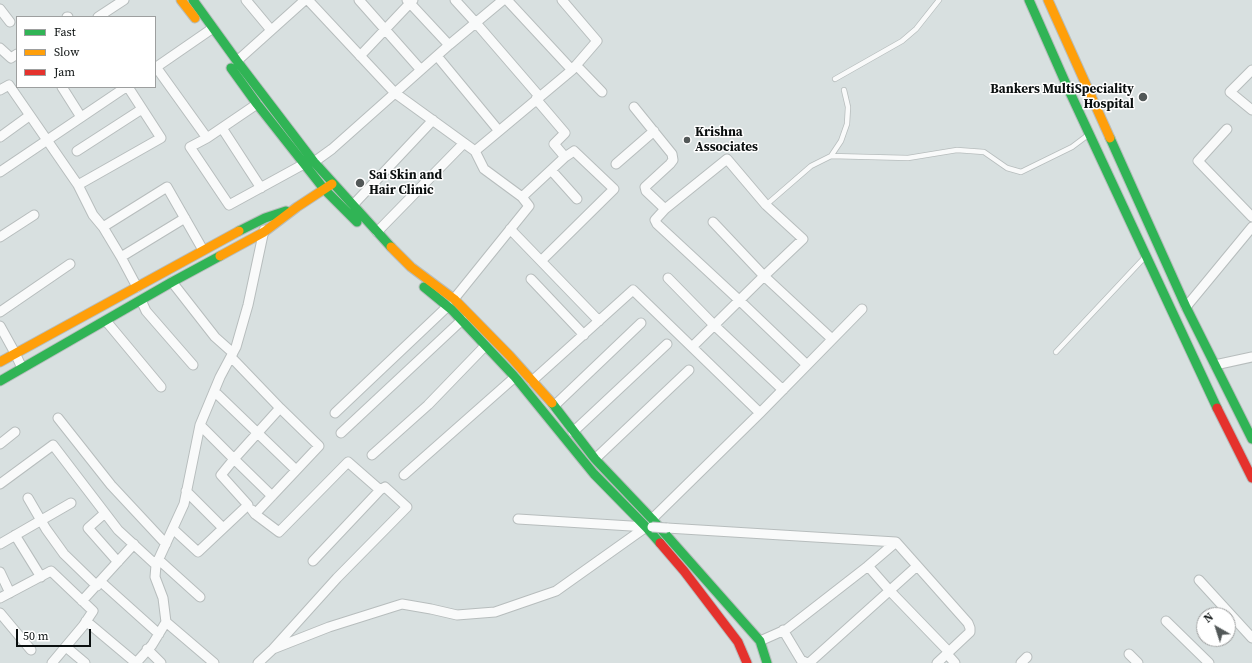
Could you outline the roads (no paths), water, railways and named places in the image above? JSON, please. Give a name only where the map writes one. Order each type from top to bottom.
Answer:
[{"type":"street","points":[[100,16],[124,0]]},
{"type":"street","points":[[182,0],[236,61],[309,163],[324,189],[402,268],[448,306],[462,320],[515,377],[594,474],[650,524],[738,642],[747,663]]},
{"type":"street","points":[[193,0],[210,30],[257,104],[309,163],[334,183],[353,206],[411,267],[454,299],[509,355],[554,406],[573,432],[650,524],[760,641],[767,663]]},
{"type":"street","points":[[246,0],[271,30]]},
{"type":"street","points":[[359,0],[421,70]]},
{"type":"street","points":[[455,0],[476,22],[565,133],[554,144],[565,157]]},
{"type":"street","points":[[257,104],[207,138],[190,147],[229,205],[309,163],[332,149],[449,45],[503,0],[602,92]]},
{"type":"street","points":[[475,152],[574,67],[597,41],[562,0]]},
{"type":"street","points":[[1029,0],[1089,134],[1223,420],[1252,478]]},
{"type":"street","points":[[1048,0],[1186,307],[1252,439]]},
{"type":"street","points":[[360,56],[410,1],[449,45]]},
{"type":"street","points":[[236,61],[301,2],[360,56],[396,93],[464,142],[475,152],[484,169],[522,197],[529,206],[454,299]]},
{"type":"street","points":[[0,9],[10,22]]},
{"type":"street","points":[[207,138],[156,67],[210,30]]},
{"type":"street","points":[[0,48],[11,58],[16,55]]},
{"type":"street","points":[[437,56],[499,131]]},
{"type":"street","points":[[1252,70],[1230,92],[1252,110]]},
{"type":"street","points":[[0,90],[9,85],[46,141],[78,185],[93,215],[122,257],[137,287]]},
{"type":"street","points":[[63,88],[82,117]]},
{"type":"street","points":[[0,172],[82,117],[122,88],[142,109],[160,138],[78,185]]},
{"type":"street","points":[[634,107],[671,151],[673,157],[673,160],[644,187],[646,191],[665,209]]},
{"type":"street","points":[[77,151],[142,109]]},
{"type":"street","points":[[0,137],[29,116]]},
{"type":"street","points":[[353,206],[433,120]]},
{"type":"street","points":[[222,128],[261,188]]},
{"type":"street","points":[[1227,129],[1198,161],[1252,217]]},
{"type":"street","points":[[616,164],[654,131]]},
{"type":"street","points":[[377,232],[464,142]]},
{"type":"street","points":[[522,197],[565,157],[574,151],[614,189],[541,261]]},
{"type":"street","points":[[692,347],[739,300],[803,239],[766,206],[727,159],[665,209],[657,217],[655,222],[739,300],[807,365]]},
{"type":"street","points":[[551,170],[577,199]]},
{"type":"street","points":[[0,381],[172,282],[264,232],[297,207],[334,183]]},
{"type":"street","points":[[102,227],[166,187],[204,250]]},
{"type":"street","points":[[0,362],[265,218],[297,207]]},
{"type":"street","points":[[0,237],[34,215]]},
{"type":"street","points":[[122,257],[185,218]]},
{"type":"street","points":[[86,622],[136,663],[159,634],[166,622],[163,598],[155,577],[158,562],[184,504],[200,426],[220,377],[236,347],[248,305],[264,232],[265,218]]},
{"type":"street","points":[[713,222],[764,276],[832,339]]},
{"type":"street","points":[[1186,307],[1252,227]]},
{"type":"street","points":[[510,229],[599,321]]},
{"type":"street","points":[[0,312],[70,264]]},
{"type":"street","points":[[668,278],[714,326],[783,390]]},
{"type":"street","points":[[532,279],[584,335]]},
{"type":"street","points":[[172,282],[215,337],[280,408],[319,446],[255,514]]},
{"type":"street","points":[[532,381],[633,290],[760,413]]},
{"type":"street","points":[[141,300],[146,311],[193,365]]},
{"type":"street","points":[[335,413],[448,306]]},
{"type":"street","points":[[273,649],[329,627],[402,604],[457,615],[495,612],[556,591],[650,524],[862,309]]},
{"type":"street","points":[[106,320],[161,387]]},
{"type":"street","points":[[341,433],[462,320]]},
{"type":"street","points":[[554,406],[641,323]]},
{"type":"street","points":[[0,326],[16,353],[22,368]]},
{"type":"street","points":[[573,432],[667,344]]},
{"type":"street","points":[[372,454],[428,405],[485,346]]},
{"type":"street","points":[[1215,364],[1252,357]]},
{"type":"street","points":[[595,459],[689,370]]},
{"type":"street","points":[[404,475],[515,377]]},
{"type":"street","points":[[214,391],[296,470]]},
{"type":"street","points":[[280,408],[221,475],[248,504],[255,514],[279,532],[348,462],[380,490]]},
{"type":"street","points":[[58,418],[111,485],[166,544]]},
{"type":"street","points":[[200,426],[272,496]]},
{"type":"street","points":[[0,444],[15,432]]},
{"type":"street","points":[[0,484],[53,445],[118,530],[200,597]]},
{"type":"street","points":[[258,663],[273,649],[337,578],[407,508],[385,487],[380,490],[313,561]]},
{"type":"street","points":[[186,491],[223,528]]},
{"type":"street","points":[[28,498],[40,520],[64,554],[159,634]]},
{"type":"street","points":[[0,544],[71,503]]},
{"type":"street","points":[[173,529],[198,552],[248,504]]},
{"type":"street","points":[[104,513],[88,528],[118,562]]},
{"type":"street","points":[[518,519],[650,524],[667,528],[896,542],[968,623],[970,628],[970,632],[937,663]]},
{"type":"street","points":[[15,535],[41,576]]},
{"type":"street","points":[[760,641],[787,629],[868,566],[896,542]]},
{"type":"street","points":[[82,602],[134,544]]},
{"type":"street","points":[[868,566],[948,653],[955,663]]},
{"type":"street","points":[[783,630],[801,660],[808,663],[917,566]]},
{"type":"street","points":[[0,598],[51,571],[93,611],[86,622],[52,663]]},
{"type":"street","points":[[0,572],[10,593]]},
{"type":"street","points":[[1199,580],[1252,638]]},
{"type":"street","points":[[0,613],[30,650]]},
{"type":"street","points":[[1166,621],[1209,663]]},
{"type":"street","points":[[166,622],[214,663]]},
{"type":"street","points":[[66,647],[84,663]]},
{"type":"street","points":[[148,649],[161,663]]},
{"type":"street","points":[[1129,654],[1138,663]]},
{"type":"lane","points":[[835,79],[902,41],[916,29],[940,0]]},
{"type":"lane","points":[[831,156],[841,141],[847,124],[848,107],[844,90]]},
{"type":"lane","points":[[766,206],[811,166],[831,156],[908,158],[958,150],[984,152],[1007,168],[1021,172],[1072,147],[1089,134]]},
{"type":"lane","points":[[1056,352],[1146,256]]},
{"type":"place","name":"Bankers MultiSpeciality Hospital","points":[[1143,97]]},
{"type":"place","name":"Krishna Associates","points":[[687,140]]},
{"type":"place","name":"Sai Skin and Hair Clinic","points":[[360,183]]}]
